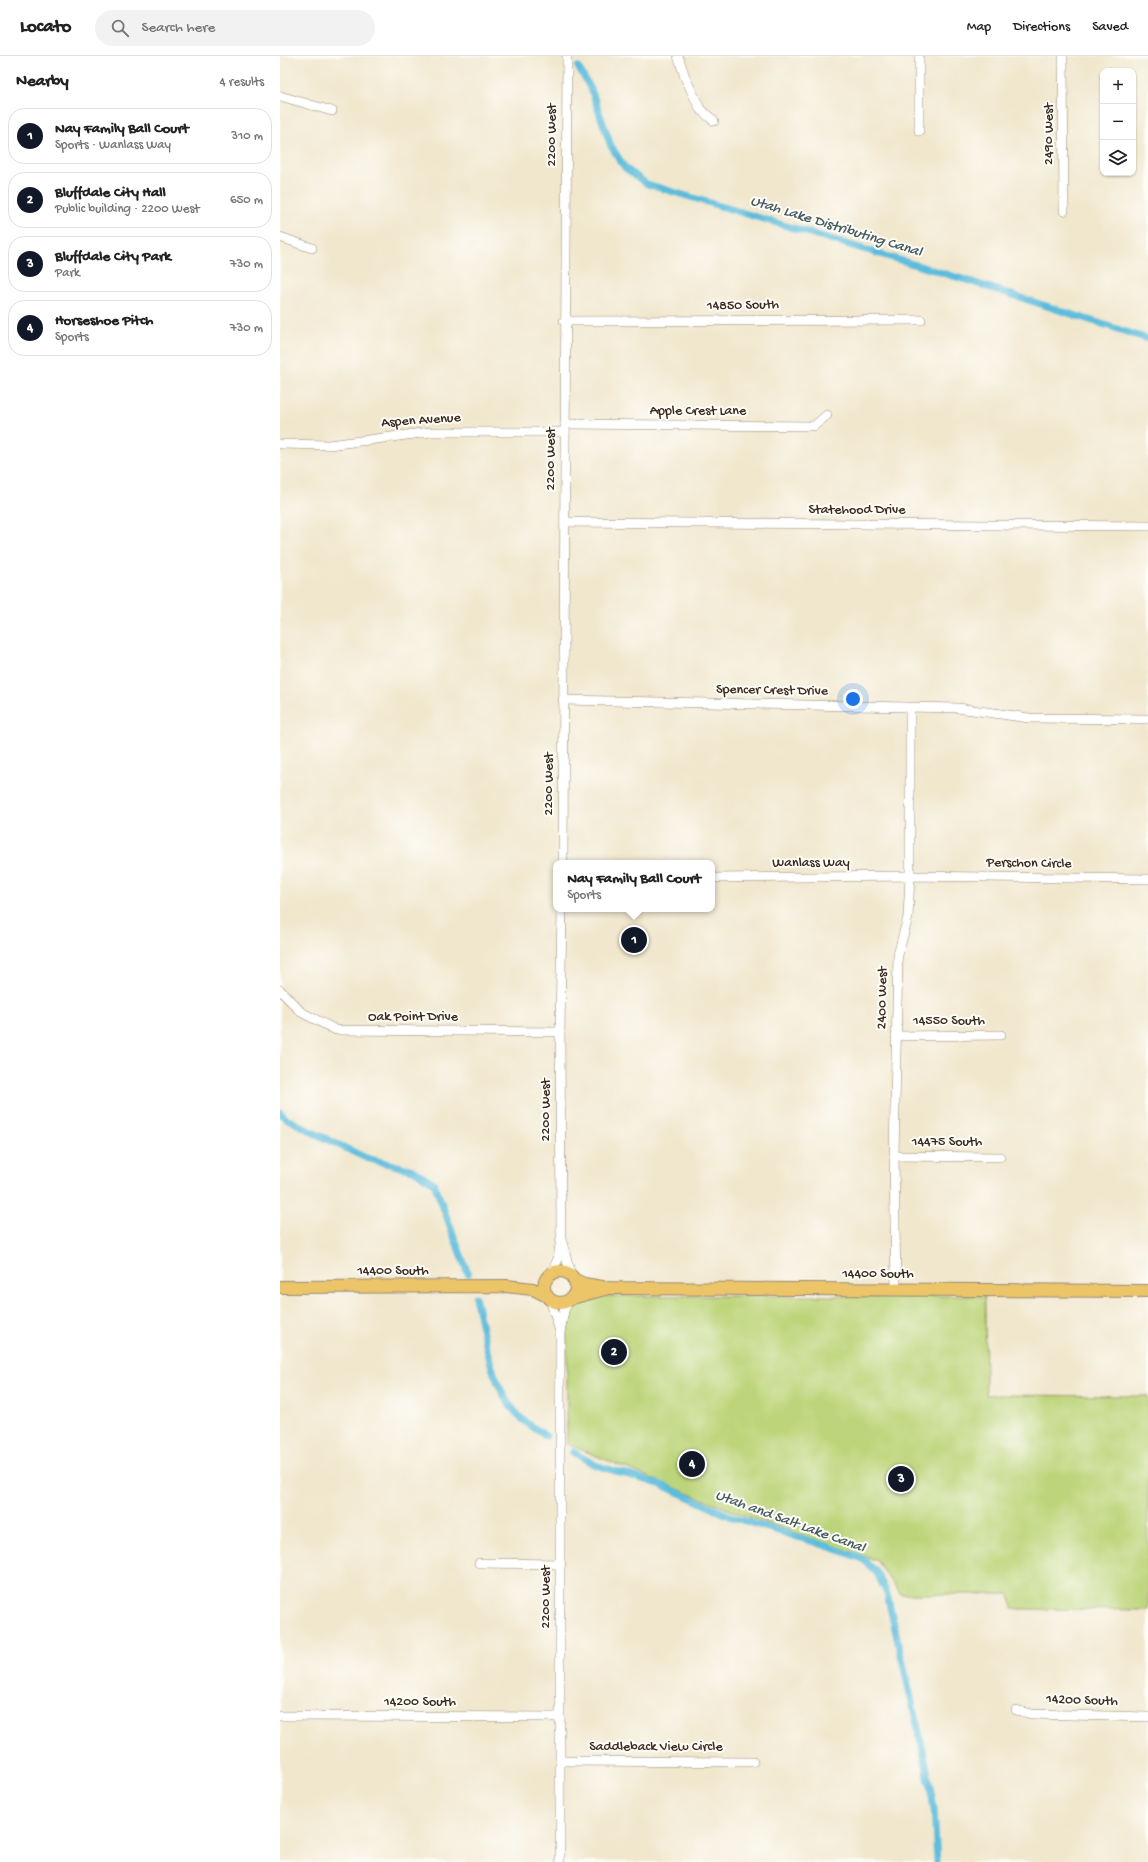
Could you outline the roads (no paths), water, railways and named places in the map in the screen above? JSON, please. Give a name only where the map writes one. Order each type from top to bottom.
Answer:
[{"type":"main road","points":[[561,1271],[572,1277],[576,1288],[570,1299],[560,1303],[548,1298],[544,1286],[549,1275],[561,1271]]},
{"type":"main road","name":"14400 South","points":[[506,1286],[549,1275]]},
{"type":"main road","name":"14400 South","points":[[572,1277],[584,1284],[608,1288],[1148,1291]]},
{"type":"main road","name":"14400 South","points":[[280,1287],[506,1286],[533,1289],[548,1298]]},
{"type":"main road","name":"14400 South","points":[[570,1299],[608,1288]]},
{"type":"street","name":"2200 West","points":[[563,860],[565,522],[564,321],[567,56]]},
{"type":"street","points":[[678,56],[684,78],[700,109],[714,121]]},
{"type":"street","points":[[919,56],[919,131]]},
{"type":"street","name":"2490 West","points":[[1063,56],[1064,212]]},
{"type":"street","points":[[280,96],[332,111]]},
{"type":"street","points":[[280,237],[312,248]]},
{"type":"street","name":"14850 South","points":[[564,321],[921,320]]},
{"type":"street","name":"Apple Crest Lane","points":[[565,428],[814,426],[827,415]]},
{"type":"street","name":"Aspen Avenue","points":[[280,444],[329,445],[430,432],[565,428]]},
{"type":"street","name":"Statehood Drive","points":[[565,522],[1148,526]]},
{"type":"street","name":"Spencer Crest Drive","points":[[563,700],[958,708],[1029,718],[1148,719]]},
{"type":"street","name":"2400 West","points":[[896,1289],[894,1156],[896,1036],[898,955],[908,917],[910,876],[910,708]]},
{"type":"street","name":"Wanlass Way","points":[[715,878],[910,876]]},
{"type":"street","name":"Perschon Circle","points":[[910,876],[1148,879]]},
{"type":"street","name":"2200 West","points":[[549,1275],[558,1259],[561,1238],[560,1032],[562,912]]},
{"type":"street","name":"Oak Point Drive","points":[[280,990],[301,1012],[336,1030],[560,1032]]},
{"type":"street","name":"14550 South","points":[[896,1036],[1001,1035]]},
{"type":"street","name":"14475 South","points":[[894,1156],[1000,1156]]},
{"type":"street","name":"2200 West","points":[[561,1238],[572,1277]]},
{"type":"street","name":"2200 West","points":[[548,1298],[560,1332]]},
{"type":"street","name":"2200 West","points":[[560,1862],[560,1332],[564,1311],[570,1299]]},
{"type":"street","points":[[479,1563],[561,1564]]},
{"type":"street","name":"14200 South","points":[[1016,1710],[1032,1714],[1148,1717]]},
{"type":"street","name":"14200 South","points":[[280,1716],[560,1717]]},
{"type":"street","name":"Saddleback View Circle","points":[[560,1761],[753,1762]]},
{"type":"waterway","name":"Utah Lake Distributing Canal","points":[[578,67],[591,89],[611,146],[625,168],[647,184],[966,280],[1148,339]]},
{"type":"waterway","name":"Utah and Salt Lake Canal","points":[[280,1112],[284,1117],[312,1132],[366,1158],[413,1170],[434,1183],[468,1274]]},
{"type":"waterway","name":"Utah and Salt Lake Canal","points":[[475,1297],[490,1361],[502,1392],[521,1418],[546,1436]]},
{"type":"waterway","name":"Utah and Salt Lake Canal","points":[[573,1452],[595,1465],[662,1485],[732,1517],[830,1547],[863,1559],[877,1573],[887,1594],[924,1755],[934,1808],[937,1862]]},
{"type":"place","name":"Nay Family Ball Court","points":[[634,940]]},
{"type":"place","name":"Bluffdale City Hall","points":[[614,1352]]},
{"type":"place","name":"Horseshoe Pitch","points":[[692,1464]]},
{"type":"place","name":"Bluffdale City Park","points":[[901,1479]]}]
